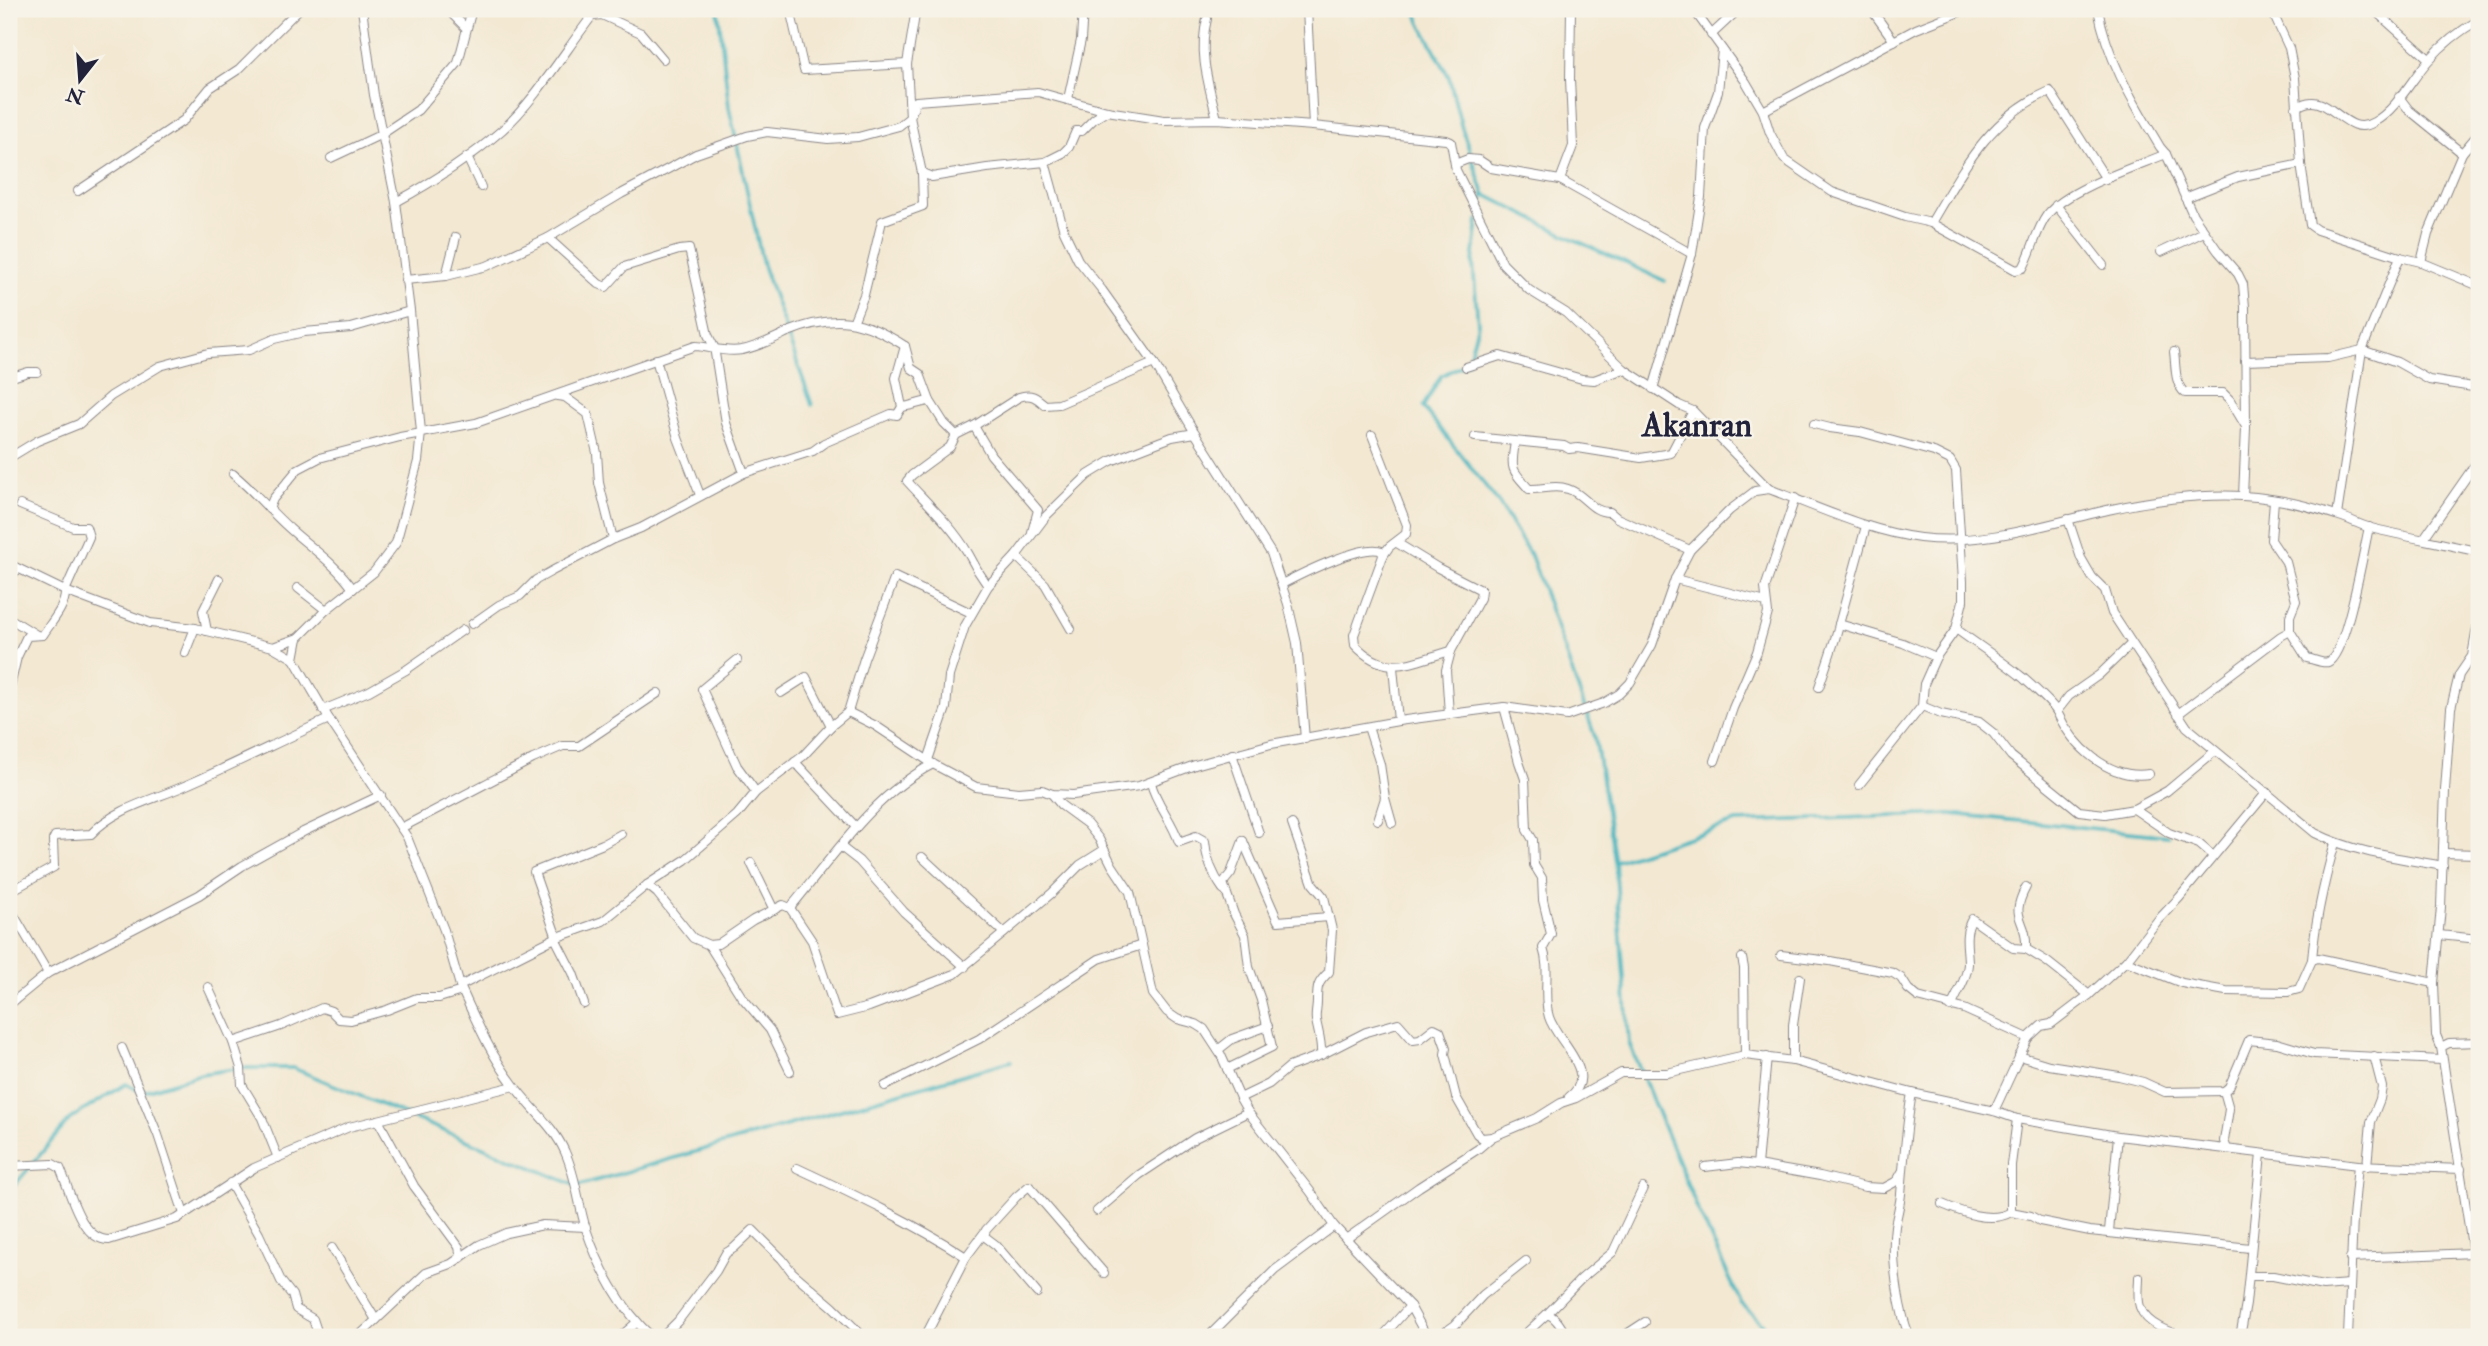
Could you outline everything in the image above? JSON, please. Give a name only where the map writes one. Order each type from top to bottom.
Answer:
[{"type":"street","points":[[78,191],[184,120],[209,88],[239,69],[299,9]]},
{"type":"street","points":[[273,647],[298,638],[326,610],[374,572],[396,543],[418,461],[421,432],[410,311],[396,202],[374,95],[362,9]]},
{"type":"street","points":[[447,9],[466,28]]},
{"type":"street","points":[[331,158],[383,134],[418,110],[458,63],[472,9]]},
{"type":"street","points":[[790,9],[804,70],[907,64]]},
{"type":"street","points":[[854,320],[864,295],[882,221],[923,206],[922,173],[910,117],[907,64],[916,9]]},
{"type":"street","points":[[1068,99],[1080,40],[1083,9]]},
{"type":"street","points":[[1307,9],[1313,126]]},
{"type":"street","points":[[1560,180],[1573,146],[1570,79],[1572,9]]},
{"type":"street","points":[[1690,9],[1696,13],[1746,82],[1763,111],[1770,134],[1784,159],[1812,180],[1844,196],[1931,223],[2016,270],[2022,268],[2045,217],[2056,205],[2106,179],[2166,154]]},
{"type":"street","points":[[1711,35],[1739,9]]},
{"type":"street","points":[[1871,9],[1894,41]]},
{"type":"street","points":[[1763,111],[1916,29],[1967,9]]},
{"type":"street","points":[[2098,9],[2102,30],[2124,87],[2166,154],[2204,233],[2238,274],[2243,285],[2246,428],[2243,496]]},
{"type":"street","points":[[2271,9],[2289,48],[2295,78],[2301,164],[2310,225],[2421,262],[2479,286]]},
{"type":"street","points":[[2373,9],[2430,59]]},
{"type":"street","points":[[396,202],[429,184],[467,157],[511,120],[592,16],[602,15],[641,33],[663,59]]},
{"type":"street","points":[[1207,19],[1202,38],[1204,68],[1217,120]]},
{"type":"street","points":[[2296,108],[2304,102],[2313,101],[2322,103],[2353,125],[2374,123],[2430,59],[2468,26],[2479,20]]},
{"type":"street","points":[[1653,389],[1692,254],[1702,197],[1705,128],[1718,92],[1722,50]]},
{"type":"street","points":[[1931,223],[1974,151],[2000,122],[2050,91],[2106,179]]},
{"type":"street","points":[[405,280],[446,276],[487,266],[548,238],[621,194],[696,154],[747,136],[767,132],[828,139],[858,137],[899,125],[910,117],[916,101],[1038,92],[1107,111],[1179,122],[1217,120],[1313,126],[1446,140],[1451,142],[1455,164],[1503,264],[1529,290],[1566,313],[1624,369],[1679,405],[1693,411],[1769,489],[1866,526],[1920,538],[1962,539],[2022,531],[2115,508],[2181,498],[2243,496],[2297,503],[2369,527],[2479,552]]},
{"type":"street","points":[[2399,97],[2409,110],[2462,153]]},
{"type":"street","points":[[922,173],[932,177],[1045,162],[1063,153],[1069,147],[1076,131],[1082,131],[1107,111]]},
{"type":"street","points":[[2421,262],[2428,234],[2462,153],[2479,133]]},
{"type":"street","points":[[467,157],[481,187]]},
{"type":"street","points":[[1455,164],[1468,159],[1479,160],[1491,168],[1560,180],[1692,254]]},
{"type":"street","points":[[1045,162],[1064,231],[1078,260],[1154,363],[1271,552],[1297,643],[1305,739]]},
{"type":"street","points":[[2185,198],[2238,177],[2301,164]]},
{"type":"street","points":[[2056,205],[2103,265]]},
{"type":"street","points":[[2161,252],[2204,233]]},
{"type":"street","points":[[446,276],[456,237]]},
{"type":"street","points":[[548,238],[599,284],[607,287],[624,267],[689,249],[713,347],[726,423],[744,473]]},
{"type":"street","points":[[2337,515],[2362,350],[2400,257]]},
{"type":"street","points":[[9,458],[37,441],[79,424],[111,396],[160,366],[208,353],[249,350],[274,339],[304,332],[351,328],[410,311]]},
{"type":"street","points":[[269,509],[273,499],[298,469],[319,458],[421,432],[477,423],[695,346],[713,347],[722,353],[745,350],[795,330],[834,320],[854,320],[905,345],[911,368],[920,374],[930,401],[944,424],[956,435]]},
{"type":"street","points":[[472,624],[499,605],[520,596],[536,580],[744,473],[813,451],[824,443],[891,414],[897,415],[902,407],[896,378],[905,345]]},
{"type":"street","points":[[2245,361],[2328,358],[2362,350],[2397,362],[2429,380],[2479,388]]},
{"type":"street","points":[[2174,352],[2181,391],[2223,393],[2246,428]]},
{"type":"street","points":[[1466,366],[1500,356],[1594,380],[1624,369]]},
{"type":"street","points":[[656,359],[678,438],[701,495]]},
{"type":"street","points":[[988,586],[939,514],[907,481],[950,447],[956,435],[1019,397],[1028,394],[1037,397],[1045,405],[1059,404],[1154,363]]},
{"type":"street","points":[[9,378],[37,372]]},
{"type":"street","points":[[2230,400],[2245,393]]},
{"type":"street","points":[[554,395],[565,397],[588,414],[597,453],[599,483],[614,539]]},
{"type":"street","points":[[902,407],[930,401]]},
{"type":"street","points":[[1475,437],[1564,446],[1569,449],[1578,448],[1641,458],[1671,453],[1693,411]]},
{"type":"street","points":[[1814,424],[1860,432],[1934,452],[1950,460],[1956,470],[1962,539],[1963,601],[1956,629],[1936,657],[1924,684],[1922,706],[1859,785]]},
{"type":"street","points":[[974,426],[991,455],[1038,510],[1032,535]]},
{"type":"street","points":[[790,908],[856,827],[909,777],[931,762],[946,708],[949,676],[965,626],[988,586],[1016,556],[1046,516],[1088,475],[1111,461],[1172,437],[1195,433]]},
{"type":"street","points":[[1372,435],[1406,525],[1406,534],[1383,556],[1354,635],[1355,645],[1380,664],[1393,667],[1451,651]]},
{"type":"street","points":[[1515,442],[1512,466],[1529,489],[1553,486],[1571,489],[1594,509],[1602,513],[1611,512],[1617,518],[1690,550]]},
{"type":"street","points":[[2424,538],[2479,459]]},
{"type":"street","points":[[233,474],[343,574],[353,589]]},
{"type":"street","points":[[848,712],[976,787],[1018,792],[1042,790],[1052,794],[1073,795],[1151,783],[1195,765],[1270,744],[1398,721],[1504,707],[1567,716],[1605,704],[1630,683],[1652,645],[1675,579],[1690,550],[1730,510],[1755,491],[1769,489]]},
{"type":"street","points":[[1715,761],[1733,708],[1757,652],[1768,613],[1765,588],[1795,498]]},
{"type":"street","points":[[2274,500],[2271,540],[2286,562],[2296,601],[2290,616],[2290,631],[2307,658],[2326,663],[2331,661],[2346,632],[2369,527]]},
{"type":"street","points":[[9,691],[17,657],[27,636],[43,635],[54,615],[62,607],[66,598],[65,591],[89,537],[86,527],[73,527],[20,505]]},
{"type":"street","points":[[2068,519],[2081,558],[2092,577],[2105,590],[2112,613],[2187,727],[2315,833],[2335,843],[2444,866]]},
{"type":"street","points":[[1819,687],[1866,526]]},
{"type":"street","points":[[1397,543],[1481,590],[1480,597],[1451,651],[1446,670],[1449,714]]},
{"type":"street","points":[[1282,584],[1313,568],[1375,548],[1382,551],[1383,556]]},
{"type":"street","points":[[1016,556],[1045,584],[1071,629]]},
{"type":"street","points":[[9,564],[65,591],[150,622],[195,628],[273,647],[294,659],[323,710],[401,828],[432,897],[461,988],[495,1058],[514,1086],[556,1136],[565,1152],[596,1255],[636,1323],[652,1337]]},
{"type":"street","points":[[9,577],[18,569]]},
{"type":"street","points":[[233,1042],[281,1026],[322,1008],[331,1011],[340,1020],[351,1020],[417,998],[439,998],[556,938],[603,921],[647,885],[685,860],[737,815],[756,792],[795,762],[848,712],[864,659],[895,577],[969,612]]},
{"type":"street","points":[[207,631],[203,611],[219,579]]},
{"type":"street","points":[[1675,579],[1766,602]]},
{"type":"street","points":[[298,588],[326,610]]},
{"type":"street","points":[[2479,616],[2477,643],[2459,675],[2451,708],[2445,790],[2444,866],[2434,983],[2435,1035],[2441,1046],[2479,1291]]},
{"type":"street","points":[[9,618],[35,634]]},
{"type":"street","points":[[1839,624],[1893,639],[1936,657]]},
{"type":"street","points":[[185,653],[195,628]]},
{"type":"street","points":[[1956,629],[2022,677],[2057,711],[2059,720],[2089,755],[2103,766],[2136,776],[2149,774]]},
{"type":"street","points":[[323,710],[369,691],[406,670],[463,630]]},
{"type":"street","points":[[2178,714],[2290,631]]},
{"type":"street","points":[[294,659],[298,638]]},
{"type":"street","points":[[2057,711],[2069,696],[2099,675],[2132,644]]},
{"type":"street","points":[[737,660],[702,689],[737,766],[756,792]]},
{"type":"street","points":[[1393,667],[1398,721]]},
{"type":"street","points":[[781,693],[806,677],[831,726]]},
{"type":"street","points":[[401,828],[533,759],[563,746],[579,746],[658,693]]},
{"type":"street","points":[[1922,706],[1941,714],[1979,722],[1993,733],[2011,755],[2079,811],[2105,814],[2134,809],[2168,791],[2215,751]]},
{"type":"street","points":[[1240,1098],[1269,1084],[1289,1067],[1321,1055],[1366,1032],[1398,1023],[1413,1040],[1420,1039],[1434,1028],[1437,1029],[1446,1048],[1445,1054],[1456,1097],[1482,1138],[1492,1137],[1537,1118],[1576,1091],[1581,1077],[1576,1059],[1549,1020],[1545,993],[1548,963],[1543,948],[1551,934],[1543,900],[1542,878],[1534,865],[1533,840],[1527,830],[1525,779],[1504,707]]},
{"type":"street","points":[[9,892],[54,867],[52,840],[55,836],[91,834],[100,825],[151,799],[181,788],[329,719]]},
{"type":"street","points":[[1368,727],[1380,764],[1384,798],[1392,823]]},
{"type":"street","points":[[1232,754],[1259,833]]},
{"type":"street","points":[[795,762],[856,827]]},
{"type":"street","points":[[1151,783],[1154,797],[1174,825],[1179,842],[1196,836],[1205,841],[1213,873],[1228,894]]},
{"type":"street","points":[[1994,1111],[2028,1038],[2089,995],[2126,961],[2267,792]]},
{"type":"street","points":[[1052,794],[1061,806],[1087,824],[1130,892],[1153,995],[1167,1012],[1177,1019],[1204,1029],[1218,1050],[1248,1112],[1334,1226],[1410,1306],[1427,1337]]},
{"type":"street","points":[[9,1005],[48,972],[199,895],[242,866],[303,832],[381,795]]},
{"type":"street","points":[[1378,820],[1384,798]]},
{"type":"street","points":[[2134,809],[2169,833],[2199,844],[2213,856]]},
{"type":"street","points":[[1292,824],[1313,884],[1324,897],[1332,930],[1332,963],[1329,972],[1316,988],[1318,1004],[1315,1016],[1321,1055]]},
{"type":"street","points":[[584,1004],[556,938],[534,872],[621,834]]},
{"type":"street","points":[[1227,1069],[1272,1047],[1250,967],[1245,935],[1223,883],[1231,873],[1243,841],[1278,921],[1329,917]]},
{"type":"street","points":[[2126,961],[2193,985],[2226,991],[2288,992],[2300,989],[2312,960],[2321,890],[2335,843]]},
{"type":"street","points":[[841,847],[859,861],[904,912],[965,967]]},
{"type":"street","points":[[647,885],[657,893],[693,938],[709,945],[718,944],[753,920],[783,905],[790,908],[812,941],[837,1015],[869,1007],[937,983],[965,967],[1052,893],[1080,865],[1104,850]]},
{"type":"street","points":[[2443,853],[2479,854]]},
{"type":"street","points":[[922,857],[1004,933]]},
{"type":"street","points":[[751,863],[774,910]]},
{"type":"street","points":[[2026,887],[2017,915],[2024,925],[2026,949]]},
{"type":"street","points":[[9,907],[48,972]]},
{"type":"street","points":[[1951,1007],[1966,974],[1968,963],[1965,945],[1972,919],[2013,948],[2026,949],[2070,977],[2089,995]]},
{"type":"street","points":[[2439,935],[2479,939]]},
{"type":"street","points":[[709,945],[741,996],[769,1030],[790,1071]]},
{"type":"street","points":[[885,1086],[979,1039],[1099,959],[1142,945]]},
{"type":"street","points":[[1781,955],[1840,962],[1893,973],[1918,997],[1964,1009],[2028,1038]]},
{"type":"street","points":[[1742,958],[1745,1055]]},
{"type":"street","points":[[2312,960],[2318,958],[2336,961],[2434,983]]},
{"type":"street","points":[[1793,1061],[1793,1025],[1800,978]]},
{"type":"street","points":[[208,988],[233,1042],[242,1068],[242,1085],[262,1118],[278,1158]]},
{"type":"street","points":[[1218,1050],[1232,1039],[1268,1026]]},
{"type":"street","points":[[2019,1056],[2049,1065],[2119,1076],[2143,1082],[2165,1092],[2224,1091],[2229,1087],[2249,1040],[2286,1045],[2314,1054],[2442,1059]]},
{"type":"street","points":[[2441,1046],[2449,1043],[2479,1042]]},
{"type":"street","points":[[122,1048],[158,1135],[184,1214]]},
{"type":"street","points":[[1561,1103],[1576,1098],[1621,1073],[1677,1071],[1745,1055],[1793,1061],[2017,1119],[2118,1136],[2363,1165],[2461,1169]]},
{"type":"street","points":[[2348,1337],[2350,1258],[2371,1122],[2382,1087],[2374,1056]]},
{"type":"street","points":[[1757,1165],[1767,1058]]},
{"type":"street","points":[[9,1166],[53,1164],[60,1168],[80,1220],[101,1240],[109,1240],[177,1219],[254,1168],[349,1127],[514,1086]]},
{"type":"street","points":[[2224,1091],[2229,1109],[2224,1141],[2227,1149]]},
{"type":"street","points":[[1910,1337],[1899,1292],[1895,1225],[1900,1205],[1907,1119],[1912,1093]]},
{"type":"street","points":[[1097,1211],[1139,1175],[1195,1138],[1248,1112]]},
{"type":"street","points":[[2011,1212],[2011,1176],[2017,1119]]},
{"type":"street","points":[[378,1121],[414,1186],[459,1247],[461,1258]]},
{"type":"street","points":[[2109,1231],[2118,1136]]},
{"type":"street","points":[[1346,1239],[1492,1137]]},
{"type":"street","points":[[2240,1337],[2261,1154]]},
{"type":"street","points":[[1705,1167],[1738,1163],[1757,1165],[1866,1187],[1884,1188],[1897,1181],[1903,1169]]},
{"type":"street","points":[[797,1168],[868,1201],[966,1257]]},
{"type":"street","points":[[230,1183],[259,1234],[281,1281],[292,1295],[296,1309],[313,1319],[319,1337]]},
{"type":"street","points":[[925,1337],[966,1257],[984,1233],[1029,1186],[1104,1273]]},
{"type":"street","points":[[1522,1337],[1581,1279],[1613,1252],[1643,1188]]},
{"type":"street","points":[[1942,1203],[1959,1211],[1991,1217],[2004,1216],[2011,1212],[2090,1231],[2250,1248]]},
{"type":"street","points":[[358,1337],[426,1273],[461,1258],[479,1245],[506,1233],[543,1225],[586,1227]]},
{"type":"street","points":[[1208,1337],[1275,1270],[1334,1226]]},
{"type":"street","points":[[662,1337],[678,1321],[716,1271],[726,1253],[752,1230],[792,1272],[864,1337]]},
{"type":"street","points":[[984,1233],[986,1239],[996,1245],[1037,1293]]},
{"type":"street","points":[[332,1248],[376,1320]]},
{"type":"street","points":[[2350,1258],[2474,1253]]},
{"type":"street","points":[[1438,1337],[1455,1325],[1483,1295],[1526,1261]]},
{"type":"street","points":[[2249,1276],[2273,1276],[2323,1286],[2349,1284]]},
{"type":"street","points":[[2139,1277],[2139,1305],[2143,1312],[2173,1334],[2188,1337]]},
{"type":"street","points":[[1382,1337],[1410,1306]]},
{"type":"street","points":[[1547,1314],[1562,1327],[1567,1337]]},
{"type":"street","points":[[1622,1337],[1645,1322]]},
{"type":"street","points":[[621,1337],[636,1323]]},
{"type":"waterway","points":[[718,9],[729,107],[763,265],[812,405]]},
{"type":"waterway","points":[[1416,9],[1449,77],[1461,125],[1484,194],[1480,213]]},
{"type":"waterway","points":[[1484,194],[1665,281]]},
{"type":"waterway","points":[[1478,220],[1473,263],[1478,324],[1468,362],[1441,376],[1423,407],[1499,503],[1532,558],[1595,737],[1615,862],[1629,1043],[1698,1210],[1741,1303],[1776,1337]]},
{"type":"waterway","points":[[1616,861],[1736,822],[1951,814],[2168,836]]},
{"type":"waterway","points":[[9,1188],[14,1186],[70,1119],[126,1084],[142,1092],[201,1074],[241,1068],[293,1068],[577,1186],[1011,1061]]},
{"type":"district","name":"Akanran","points":[[1697,424]]}]
